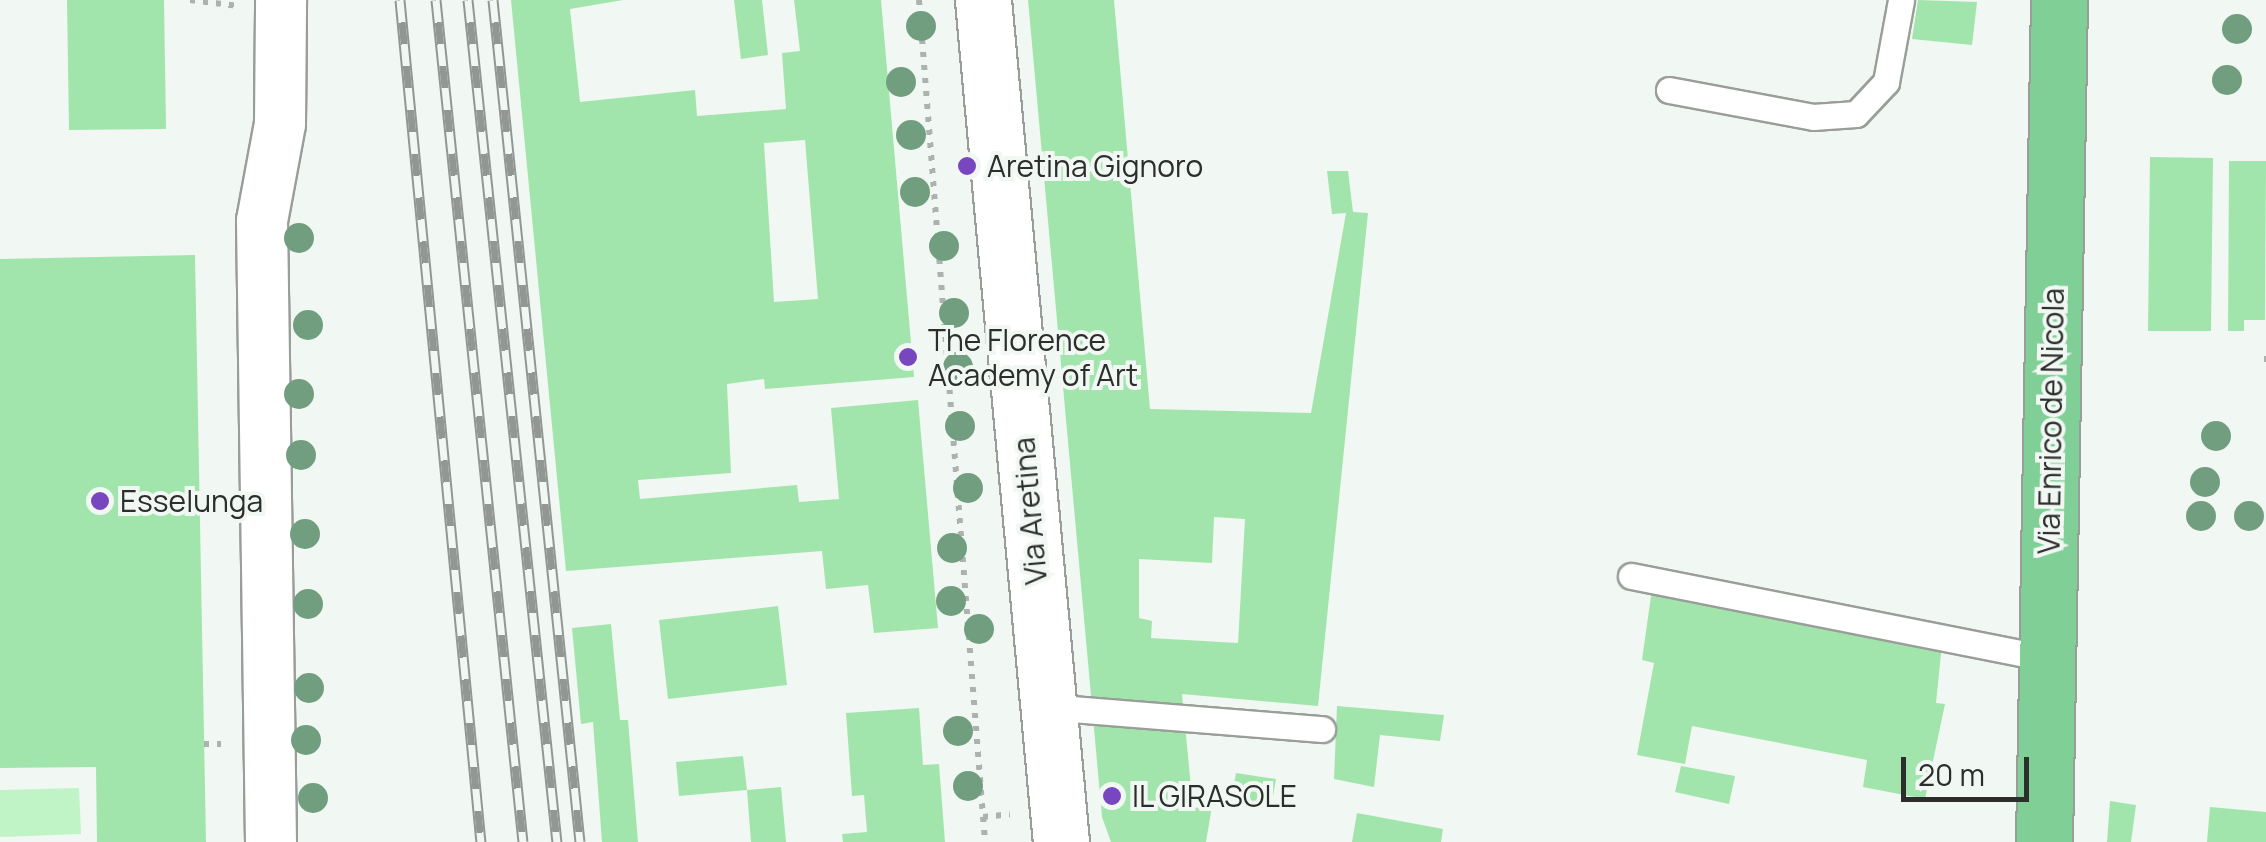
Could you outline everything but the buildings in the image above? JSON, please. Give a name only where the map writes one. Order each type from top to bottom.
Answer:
[{"type":"main road","name":"Via Enrico de Nicola","points":[[2044,842],[2059,0]]},
{"type":"street","points":[[271,842],[262,221],[280,124],[280,0]]},
{"type":"street","name":"Via Aretina","points":[[983,0],[1046,707],[1046,827]]},
{"type":"lane","points":[[1669,90],[1813,118],[1856,114],[1886,82],[1901,0]]},
{"type":"lane","points":[[1631,576],[2046,658]]},
{"type":"lane","points":[[1046,707],[1322,729]]},
{"type":"path","points":[[919,0],[986,842]]},
{"type":"path","points":[[204,744],[221,744]]},
{"type":"path","points":[[983,817],[1046,827]]},
{"type":"green space","points":[[79,788],[81,834],[0,837],[0,790]]},
{"type":"railway","points":[[400,0],[481,842]]},
{"type":"railway","points":[[436,0],[523,842]]},
{"type":"railway","points":[[468,0],[557,842]]},
{"type":"railway","points":[[493,0],[580,842]]},
{"type":"place","name":"Aretina Gignoro","points":[[967,166]]},
{"type":"place","name":"The Florence Academy of Art","points":[[908,357]]},
{"type":"place","name":"Esselunga","points":[[100,501]]},
{"type":"place","name":"IL GIRASOLE","points":[[1112,796]]}]
